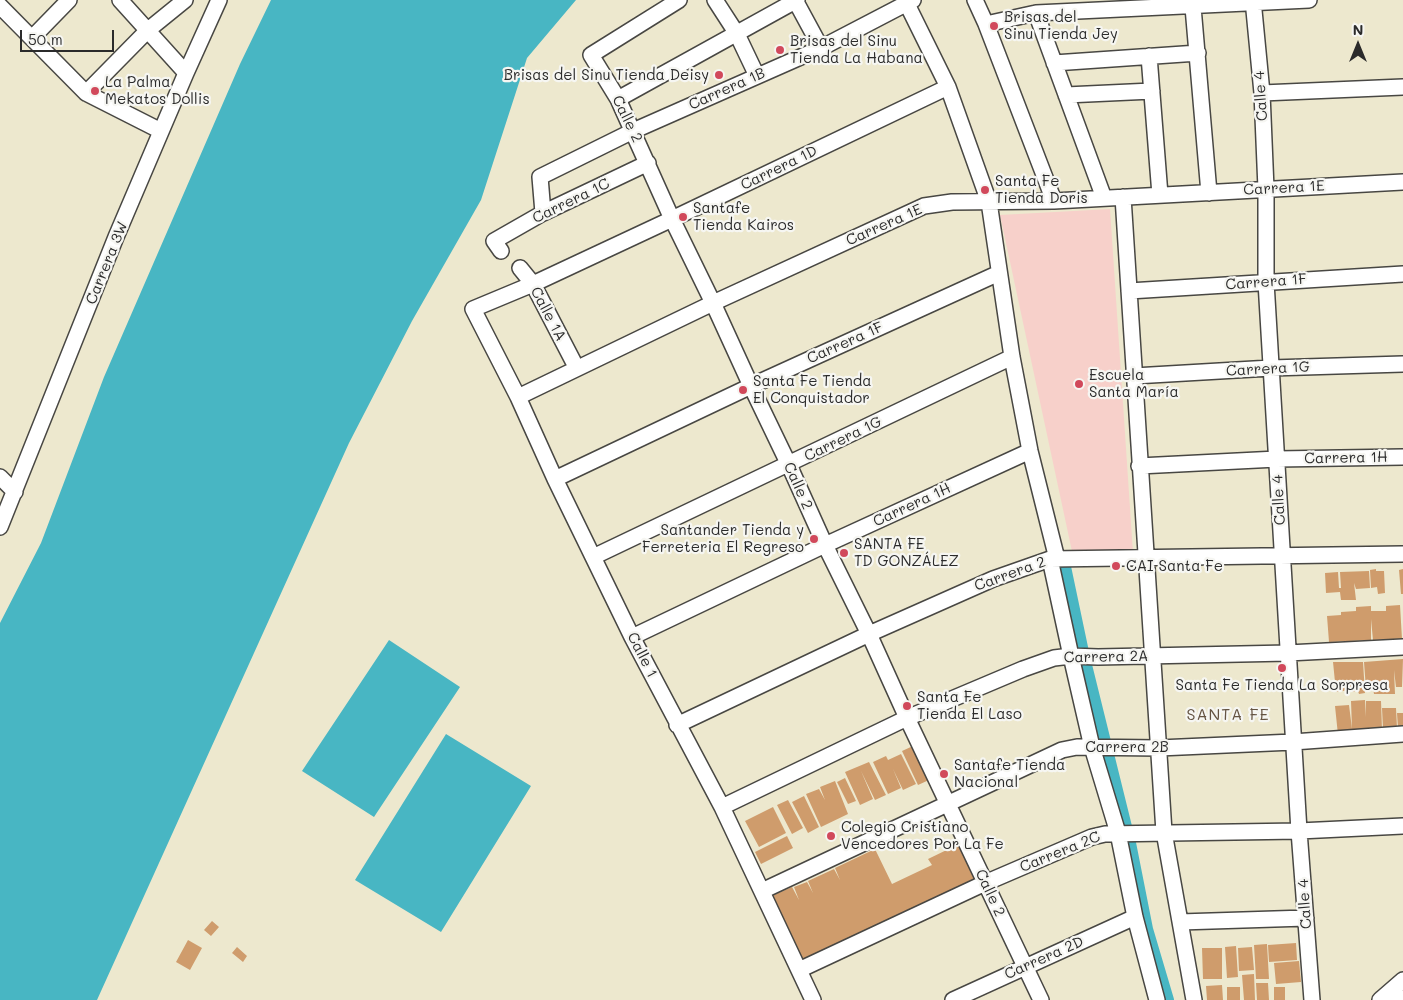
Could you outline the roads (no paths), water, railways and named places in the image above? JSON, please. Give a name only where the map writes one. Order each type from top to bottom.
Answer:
[{"type":"street","points":[[32,38],[69,0]]},
{"type":"street","points":[[120,0],[186,73]]},
{"type":"street","points":[[86,93],[148,30],[185,0]]},
{"type":"street","name":"Carrera 3W","points":[[0,527],[116,237],[219,0]]},
{"type":"street","name":"Calle 2","points":[[679,0],[591,55],[618,99],[750,386],[789,464],[825,545],[869,634],[1041,1000]]},
{"type":"street","points":[[715,0],[736,34],[757,76]]},
{"type":"street","points":[[618,99],[796,0],[821,48]]},
{"type":"street","points":[[975,0],[1054,201]]},
{"type":"street","points":[[986,24],[1036,13],[1193,7],[1253,1],[1309,0]]},
{"type":"street","points":[[909,1],[948,87],[989,202],[1012,357],[1030,451],[1058,559],[1073,656],[1095,746],[1120,833],[1135,918],[1157,1000]]},
{"type":"street","name":"Carrera 1B","points":[[543,213],[540,177],[633,131],[821,48],[909,1]]},
{"type":"street","name":"Calle 4","points":[[1253,1],[1262,93],[1266,189],[1266,282],[1299,831],[1312,1000]]},
{"type":"street","points":[[0,6],[86,93],[161,131]]},
{"type":"street","points":[[1193,7],[1209,193]]},
{"type":"street","points":[[1036,13],[1104,198]]},
{"type":"street","points":[[1054,63],[1198,53]]},
{"type":"street","points":[[1149,56],[1160,195]]},
{"type":"street","points":[[1262,93],[1403,86]]},
{"type":"street","name":"Carrera 1D","points":[[474,309],[533,284],[672,219],[948,87]]},
{"type":"street","points":[[1066,96],[1152,91]]},
{"type":"street","name":"Carrera 1C","points":[[498,246],[543,213],[648,163]]},
{"type":"street","name":"Carrera 1E","points":[[518,397],[713,303],[924,206],[952,202],[1054,201],[1403,182]]},
{"type":"street","points":[[1123,197],[1164,832],[1194,1000]]},
{"type":"street","name":"Calle 1A","points":[[520,268],[533,284],[573,361]]},
{"type":"street","name":"Carrera 1F","points":[[555,479],[750,386],[999,273]]},
{"type":"street","name":"Carrera 1F","points":[[1129,291],[1403,274]]},
{"type":"street","name":"Calle 1","points":[[474,309],[632,637],[722,807],[813,1000]]},
{"type":"street","name":"Carrera 1G","points":[[593,557],[1012,357]]},
{"type":"street","name":"Carrera 1G","points":[[1134,376],[1272,368],[1403,364]]},
{"type":"street","name":"Carrera 1H","points":[[632,637],[825,545],[1030,451]]},
{"type":"street","name":"Carrera 1H","points":[[1139,466],[1277,459],[1403,457]]},
{"type":"street","points":[[0,477],[15,492]]},
{"type":"street","name":"Carrera 2","points":[[678,725],[869,634],[993,579],[1058,559],[1403,554]]},
{"type":"street","name":"Carrera 2A","points":[[722,807],[907,718],[1023,669],[1054,658],[1073,656],[1153,657],[1288,653],[1403,647]]},
{"type":"street","name":"Carrera 2B","points":[[762,891],[1062,750],[1095,746],[1159,748],[1294,742],[1403,734]]},
{"type":"street","name":"Carrera 2C","points":[[800,970],[985,883],[1105,834],[1299,831],[1403,826]]},
{"type":"street","name":"Carrera 2D","points":[[953,1000],[1135,918]]},
{"type":"street","points":[[1180,922],[1306,918]]},
{"type":"street","points":[[1381,999],[1403,980]]},
{"type":"street","points":[[1381,999],[1403,998]]},
{"type":"water","points":[[271,0],[576,0],[527,58],[481,200],[412,321],[349,443],[97,1000],[0,1000],[0,623],[41,543],[104,377],[240,64]]},
{"type":"water","points":[[389,640],[460,687],[374,817],[302,771]]},
{"type":"water","points":[[446,734],[531,786],[441,932],[355,880]]},
{"type":"waterway","points":[[1064,562],[1084,657],[1130,843],[1147,929],[1168,1000]]},
{"type":"place","name":"Brisas del Sinu Tienda Jey","points":[[994,26]]},
{"type":"place","name":"Brisas del Sinu Tienda La Habana","points":[[780,50]]},
{"type":"place","name":"Brisas del Sinu Tienda Deisy","points":[[719,75]]},
{"type":"place","name":"La Palma Mekatos Dollis","points":[[95,91]]},
{"type":"place","name":"Santa Fe Tienda Doris","points":[[985,190]]},
{"type":"place","name":"Santafe Tienda Kairos","points":[[683,217]]},
{"type":"place","name":"Escuela Santa María","points":[[1079,384]]},
{"type":"place","name":"Santa Fe Tienda El Conquistador","points":[[743,390]]},
{"type":"place","name":"Santander Tienda y Ferreteria El Regreso","points":[[814,539]]},
{"type":"place","name":"SANTA FE TD GONZÁLEZ","points":[[844,553]]},
{"type":"place","name":"CAI Santa Fe","points":[[1116,566]]},
{"type":"place","name":"Santa Fe Tienda La Sorpresa","points":[[1282,668]]},
{"type":"place","name":"Santa Fe Tienda El Laso","points":[[907,706]]},
{"type":"place","name":"Santafe Tienda Nacional","points":[[944,774]]},
{"type":"place","name":"Colegio Cristiano Vencedores Por La Fe","points":[[831,836]]},
{"type":"district","name":"SANTA FE","points":[[1228,715]]}]
